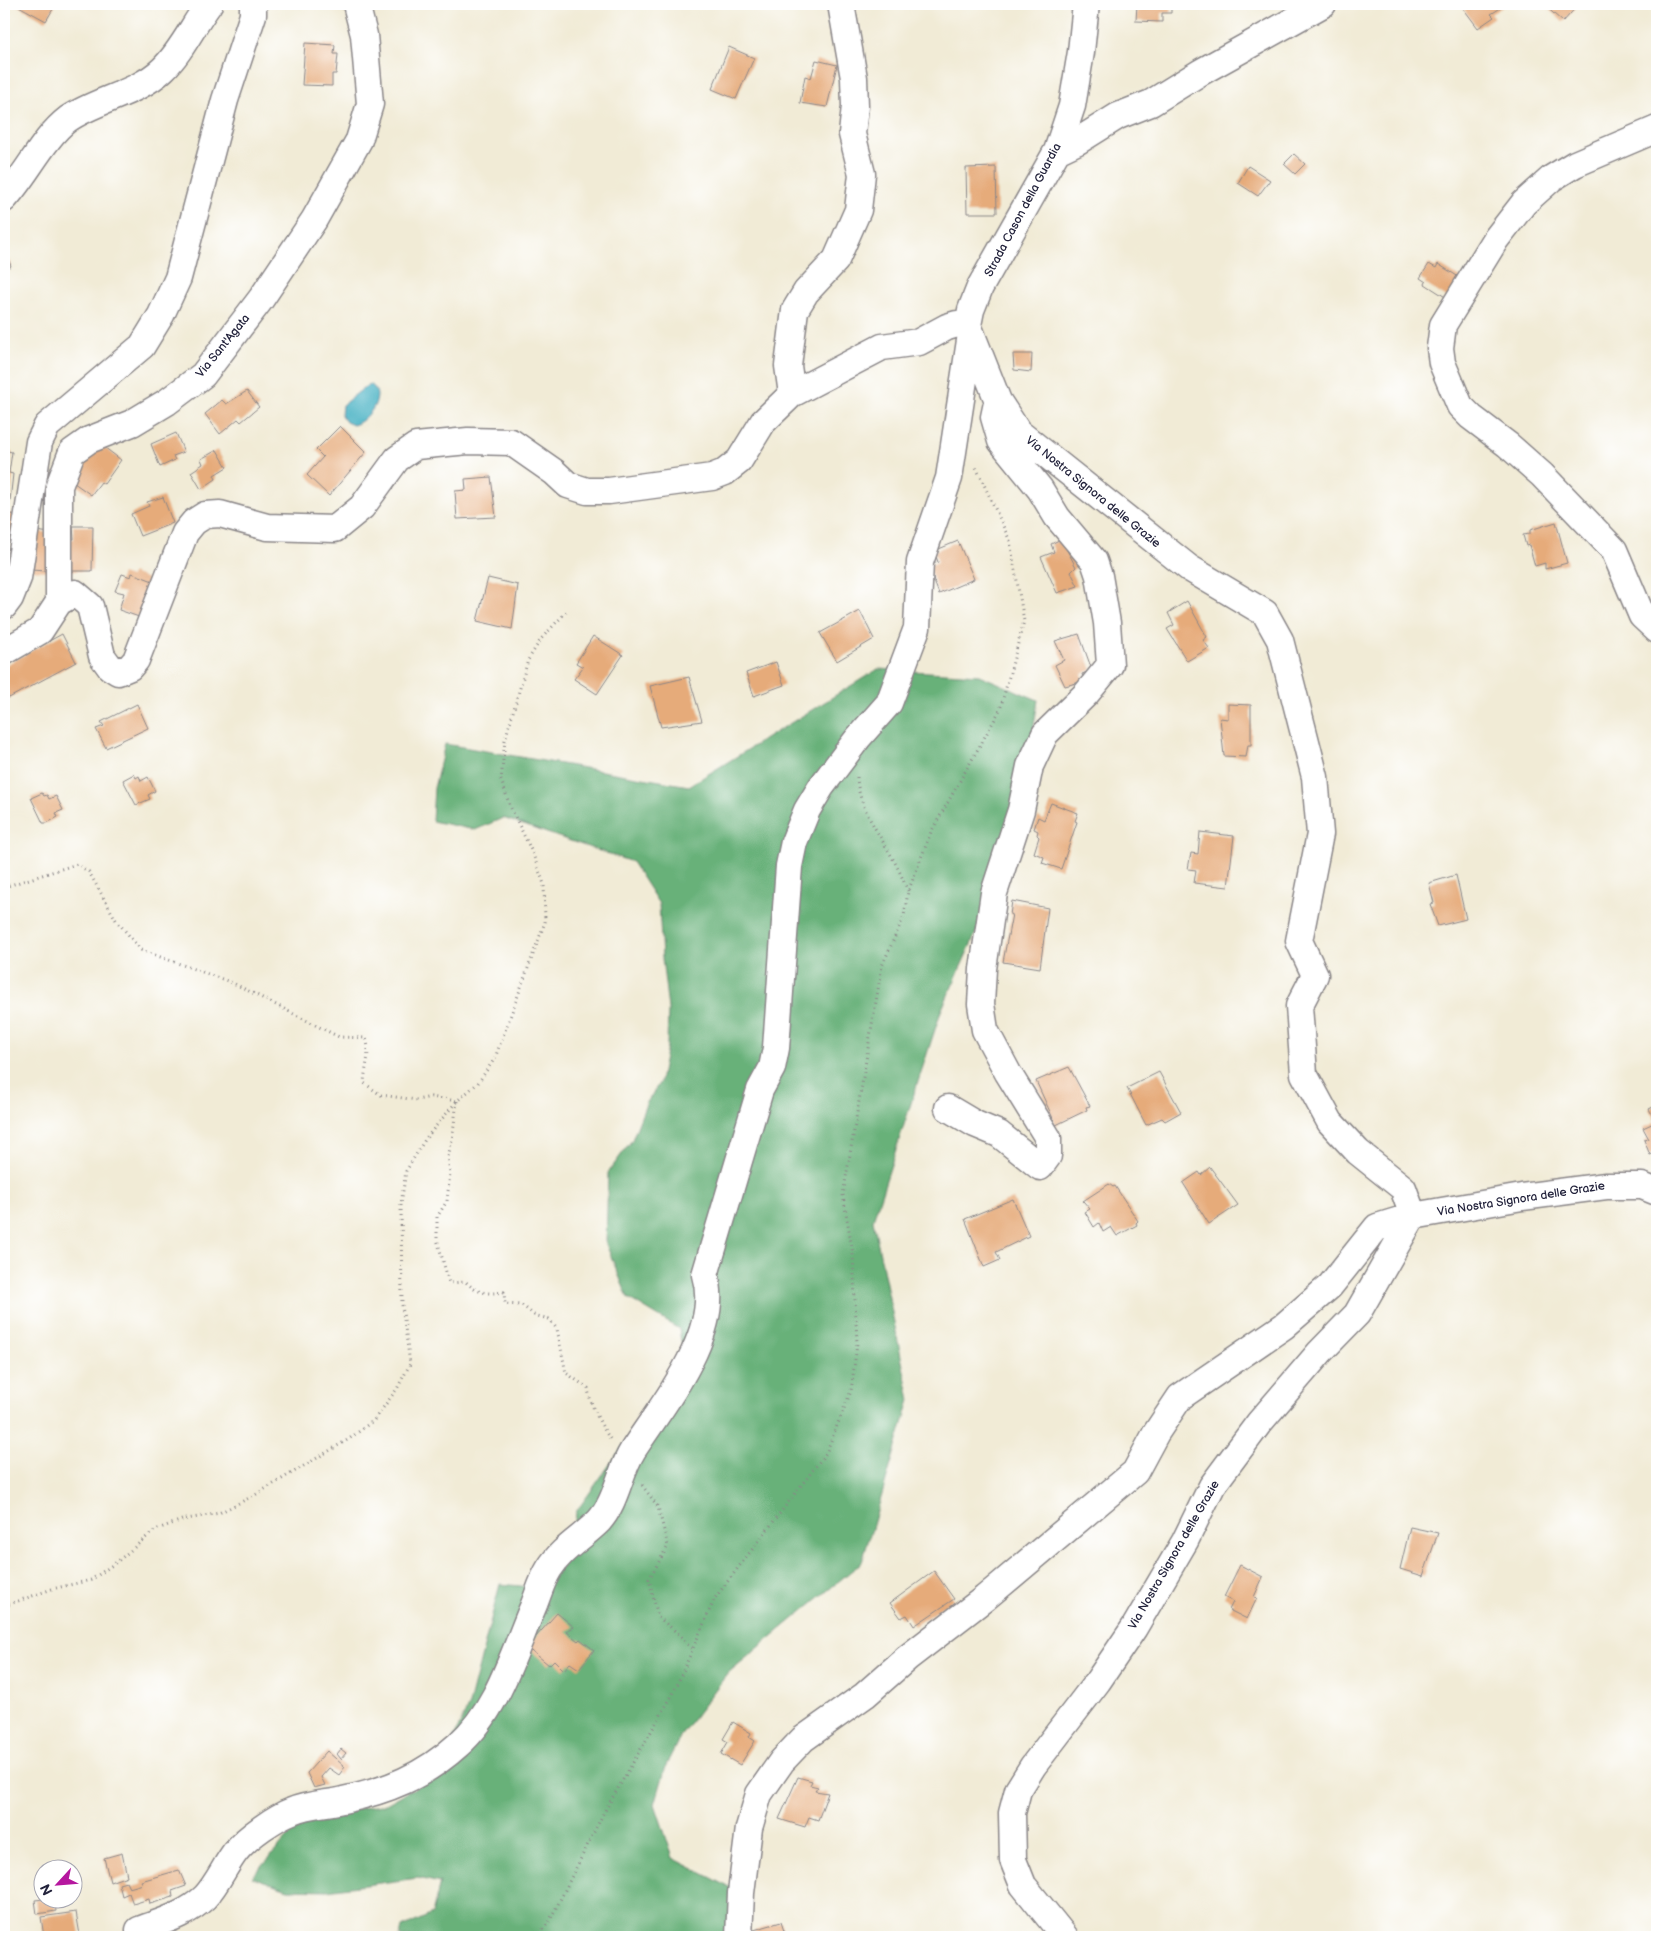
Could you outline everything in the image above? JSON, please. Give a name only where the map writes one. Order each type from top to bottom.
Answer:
[{"type":"street","points":[[4,199],[18,185],[55,131],[68,120],[140,85],[162,70],[174,58],[209,4]]},
{"type":"street","points":[[4,606],[10,598],[18,578],[40,442],[47,426],[142,346],[162,315],[178,278],[225,100],[253,15],[253,4]]},
{"type":"street","points":[[792,394],[788,366],[795,310],[806,292],[836,260],[858,210],[862,174],[852,134],[855,106],[854,78],[841,4]]},
{"type":"street","name":"Strada Cason della Guardia","points":[[139,1930],[182,1915],[205,1896],[246,1839],[293,1810],[375,1793],[407,1781],[432,1767],[459,1744],[483,1719],[513,1655],[548,1570],[563,1550],[600,1520],[618,1488],[632,1451],[673,1393],[703,1330],[710,1289],[705,1275],[760,1090],[772,1068],[776,1048],[789,866],[794,842],[807,810],[821,787],[858,738],[889,702],[917,628],[920,562],[949,478],[971,310],[980,287],[1057,151],[1072,106],[1081,52],[1086,4]]},
{"type":"street","points":[[1057,151],[1078,141],[1118,116],[1151,103],[1201,72],[1323,4]]},
{"type":"street","name":"Via Sant'Agata","points":[[59,602],[59,486],[72,452],[89,440],[132,423],[167,402],[203,375],[261,299],[298,244],[359,140],[370,104],[369,70],[360,5]]},
{"type":"street","points":[[1657,129],[1575,164],[1552,178],[1524,203],[1496,239],[1442,326],[1440,348],[1442,363],[1460,406],[1470,417],[1508,445],[1542,475],[1614,550],[1642,616],[1657,630]]},
{"type":"street","points":[[4,652],[40,631],[59,602],[76,593],[90,606],[102,656],[110,667],[118,672],[130,666],[136,660],[185,533],[194,522],[205,515],[220,514],[267,527],[335,530],[362,508],[397,459],[416,446],[460,442],[511,442],[554,472],[568,485],[587,491],[609,491],[712,477],[725,472],[739,461],[764,422],[792,394],[882,347],[919,342],[958,324],[970,329]]},
{"type":"street","name":"Via Nostra Signora delle Grazie","points":[[970,329],[998,401],[1018,432],[1150,539],[1189,568],[1265,614],[1280,640],[1315,777],[1320,834],[1298,941],[1316,976],[1299,1006],[1304,1074],[1330,1122],[1358,1152],[1403,1188],[1413,1216],[1357,1314],[1320,1352],[1259,1423],[1212,1486],[1185,1541],[1134,1628],[1098,1681],[1032,1766],[1018,1790],[1012,1813],[1013,1860],[1023,1885],[1065,1937]]},
{"type":"street","points":[[948,1108],[974,1124],[999,1134],[1040,1166],[1048,1156],[1048,1138],[1012,1080],[985,1030],[981,1004],[983,969],[994,893],[1021,810],[1030,766],[1045,734],[1086,694],[1110,664],[1107,623],[1099,576],[1094,561],[1057,517],[1040,489],[1001,441],[994,417],[998,401]]},
{"type":"street","name":"Via Nostra Signora delle Grazie","points":[[1413,1216],[1522,1197],[1606,1186],[1642,1186],[1657,1192]]},
{"type":"street","points":[[739,1937],[741,1893],[749,1828],[759,1794],[782,1761],[803,1739],[865,1695],[907,1658],[985,1598],[1135,1472],[1156,1433],[1180,1397],[1284,1326],[1330,1286],[1377,1227],[1413,1216]]},
{"type":"path","points":[[536,1937],[549,1922],[603,1814],[673,1694],[715,1598],[826,1453],[852,1391],[856,1344],[853,1254],[843,1195],[882,966],[904,916],[908,892],[942,809],[1000,710],[1024,621],[1010,541],[974,463]]},
{"type":"path","points":[[4,1606],[52,1589],[91,1580],[118,1561],[155,1530],[182,1520],[219,1513],[349,1439],[374,1420],[397,1389],[410,1364],[402,1304],[401,1204],[406,1171],[426,1138],[457,1100],[478,1083],[495,1058],[545,922],[544,884],[532,852],[510,806],[501,780],[505,740],[528,660],[541,639],[567,610]]},
{"type":"path","points":[[857,775],[857,792],[876,832],[894,860],[908,892]]},
{"type":"path","points":[[4,887],[77,864],[89,872],[116,920],[141,950],[233,983],[339,1037],[366,1038],[370,1052],[365,1064],[364,1083],[381,1095],[408,1099],[431,1097],[457,1100]]},
{"type":"path","points":[[457,1100],[448,1157],[450,1173],[447,1201],[437,1217],[437,1239],[449,1283],[466,1282],[475,1291],[490,1294],[504,1292],[506,1304],[522,1306],[534,1314],[549,1319],[557,1329],[566,1373],[588,1388],[589,1403],[597,1412],[611,1441],[628,1461]]},
{"type":"path","points":[[618,1488],[638,1476],[658,1507],[668,1546],[649,1579],[658,1618],[680,1635],[692,1650]]},
{"type":"green space","points":[[878,669],[979,675],[1038,700],[1021,810],[994,893],[941,1011],[873,1220],[910,1400],[862,1562],[728,1673],[682,1733],[667,1763],[655,1804],[673,1858],[741,1893],[739,1937],[400,1937],[402,1928],[432,1914],[440,1883],[418,1878],[327,1890],[288,1889],[252,1877],[306,1817],[386,1804],[437,1775],[469,1705],[500,1584],[541,1588],[571,1556],[576,1512],[659,1395],[685,1364],[679,1329],[628,1298],[606,1244],[608,1173],[632,1140],[646,1104],[660,1082],[667,1046],[668,1009],[662,958],[659,904],[632,862],[503,818],[475,830],[432,821],[434,788],[445,744],[689,786]]},
{"type":"water","points":[[370,384],[375,389],[377,395],[374,408],[358,423],[353,425],[346,422],[341,415],[342,405]]},
{"type":"building","points":[[15,4],[56,4],[46,21]]},
{"type":"building","points":[[1137,4],[1171,4],[1171,13],[1162,13],[1162,22],[1136,21]]},
{"type":"building","points":[[1460,4],[1507,4],[1491,14],[1494,17],[1478,28]]},
{"type":"building","points":[[1543,4],[1576,4],[1578,5],[1563,22]]},
{"type":"building","points":[[305,43],[335,45],[334,54],[338,54],[336,74],[332,74],[332,86],[302,85]]},
{"type":"building","points":[[729,47],[754,58],[736,99],[712,89]]},
{"type":"building","points":[[816,60],[837,65],[827,107],[800,103],[805,76],[811,78]]},
{"type":"building","points":[[1294,154],[1305,164],[1295,174],[1284,164]]},
{"type":"building","points":[[1248,166],[1270,180],[1258,196],[1238,183]]},
{"type":"building","points":[[996,167],[997,213],[967,213],[966,168]]},
{"type":"building","points":[[4,249],[11,266],[4,270]]},
{"type":"building","points":[[1429,264],[1436,268],[1438,264],[1462,279],[1450,300],[1425,284],[1426,282],[1420,278]]},
{"type":"building","points":[[1013,354],[1032,354],[1031,372],[1014,370]]},
{"type":"building","points":[[247,391],[259,407],[241,422],[238,419],[220,434],[205,414],[222,400],[226,404]]},
{"type":"building","points":[[340,426],[366,452],[329,496],[307,475],[323,457],[316,450]]},
{"type":"building","points":[[176,433],[184,452],[173,456],[175,460],[160,467],[151,444]]},
{"type":"building","points":[[104,447],[121,460],[104,484],[101,482],[91,495],[70,480],[84,450]]},
{"type":"building","points":[[4,450],[12,452],[9,473],[13,474],[10,501],[4,500]]},
{"type":"building","points":[[217,450],[227,467],[214,475],[216,479],[201,489],[191,472],[203,464],[201,459]]},
{"type":"building","points":[[491,477],[496,517],[457,519],[455,491],[466,490],[465,479]]},
{"type":"building","points":[[163,497],[173,523],[140,536],[131,514],[149,506],[147,502]]},
{"type":"building","points":[[6,513],[17,515],[14,535],[4,534]]},
{"type":"building","points":[[1556,522],[1567,563],[1545,569],[1545,563],[1535,566],[1529,545],[1526,546],[1523,535],[1530,534],[1530,530]]},
{"type":"building","points":[[73,526],[93,526],[92,571],[69,571],[70,539],[74,539]]},
{"type":"building","points":[[35,531],[51,533],[47,571],[31,570]]},
{"type":"building","points":[[1061,539],[1076,567],[1071,572],[1078,586],[1057,593],[1041,557],[1054,552],[1051,544]]},
{"type":"building","points":[[958,541],[974,579],[939,594],[928,566],[938,562],[934,551]]},
{"type":"building","points":[[132,573],[153,581],[139,617],[119,610],[124,593],[115,591],[122,574],[131,577]]},
{"type":"building","points":[[488,578],[518,585],[512,629],[477,621]]},
{"type":"building","points":[[1187,601],[1207,637],[1203,640],[1209,648],[1187,661],[1167,629],[1174,625],[1168,613]]},
{"type":"building","points":[[860,611],[874,639],[837,661],[820,633]]},
{"type":"building","points":[[62,634],[76,662],[9,698],[4,688],[4,666]]},
{"type":"building","points":[[1079,634],[1092,670],[1082,674],[1084,681],[1065,686],[1055,665],[1064,660],[1055,641]]},
{"type":"building","points":[[593,636],[623,655],[597,694],[574,679],[583,667],[576,663]]},
{"type":"building","points":[[776,662],[784,685],[754,696],[746,673]]},
{"type":"building","points":[[689,677],[702,721],[661,727],[650,686]]},
{"type":"building","points":[[137,704],[148,728],[106,748],[96,729],[104,726],[101,722]]},
{"type":"building","points":[[1228,704],[1251,705],[1251,745],[1248,745],[1246,757],[1224,756],[1220,718],[1228,719]]},
{"type":"building","points":[[134,774],[136,778],[139,776],[141,781],[148,777],[155,791],[148,795],[150,799],[136,805],[123,780]]},
{"type":"building","points":[[42,793],[44,796],[47,795],[49,799],[56,796],[63,810],[56,813],[58,817],[47,823],[43,823],[31,798]]},
{"type":"building","points":[[1051,803],[1078,813],[1075,821],[1077,822],[1061,869],[1042,863],[1044,857],[1034,853],[1039,837],[1037,835],[1038,831],[1034,829],[1038,817],[1044,820]]},
{"type":"building","points":[[1200,832],[1234,836],[1228,887],[1194,883],[1196,870],[1188,869],[1191,853],[1198,854]]},
{"type":"building","points":[[1456,875],[1466,919],[1438,926],[1430,904],[1434,903],[1429,883]]},
{"type":"building","points":[[1012,901],[1048,908],[1040,968],[1003,962],[1012,914],[1010,915]]},
{"type":"building","points":[[1069,1067],[1090,1106],[1086,1107],[1087,1110],[1056,1125],[1036,1081]]},
{"type":"building","points":[[1159,1072],[1181,1112],[1165,1121],[1162,1118],[1146,1125],[1127,1088]]},
{"type":"building","points":[[1657,1105],[1657,1158],[1655,1153],[1650,1155],[1644,1140],[1649,1139],[1643,1128],[1656,1122],[1649,1109]]},
{"type":"building","points":[[1210,1167],[1238,1205],[1209,1224],[1183,1183],[1199,1172],[1201,1175]]},
{"type":"building","points":[[1109,1184],[1113,1187],[1115,1186],[1138,1221],[1137,1225],[1117,1236],[1111,1227],[1103,1232],[1099,1223],[1094,1227],[1085,1212],[1090,1209],[1083,1201]]},
{"type":"building","points":[[1013,1199],[1029,1236],[996,1252],[1000,1260],[984,1267],[965,1219]]},
{"type":"building","points":[[1410,1527],[1438,1533],[1423,1576],[1400,1569]]},
{"type":"building","points":[[1240,1565],[1263,1577],[1254,1597],[1257,1598],[1247,1619],[1229,1610],[1233,1602],[1224,1597]]},
{"type":"building","points":[[934,1571],[954,1599],[914,1626],[907,1615],[901,1618],[890,1603]]},
{"type":"building","points":[[557,1613],[574,1627],[566,1631],[578,1641],[580,1639],[594,1650],[579,1669],[570,1663],[564,1670],[554,1660],[549,1665],[527,1647]]},
{"type":"building","points":[[733,1722],[751,1733],[749,1737],[755,1741],[740,1765],[721,1754],[728,1742],[723,1739]]},
{"type":"building","points":[[341,1749],[346,1753],[341,1759],[337,1754]]},
{"type":"building","points":[[327,1751],[345,1767],[339,1775],[329,1768],[321,1777],[325,1785],[314,1788],[307,1773]]},
{"type":"building","points":[[798,1777],[812,1781],[810,1785],[818,1787],[815,1791],[828,1793],[818,1820],[809,1817],[805,1827],[779,1819]]},
{"type":"building","points":[[122,1853],[127,1876],[110,1882],[104,1858]]},
{"type":"building","points":[[179,1870],[186,1886],[172,1891],[173,1897],[150,1904],[149,1899],[133,1904],[129,1893],[122,1896],[119,1884],[126,1882],[129,1888],[143,1884],[141,1881]]},
{"type":"building","points":[[36,1908],[56,1908],[56,1911],[37,1914]]},
{"type":"building","points":[[76,1912],[80,1935],[44,1937],[41,1917]]},
{"type":"building","points":[[781,1922],[786,1937],[756,1937],[754,1930]]}]
